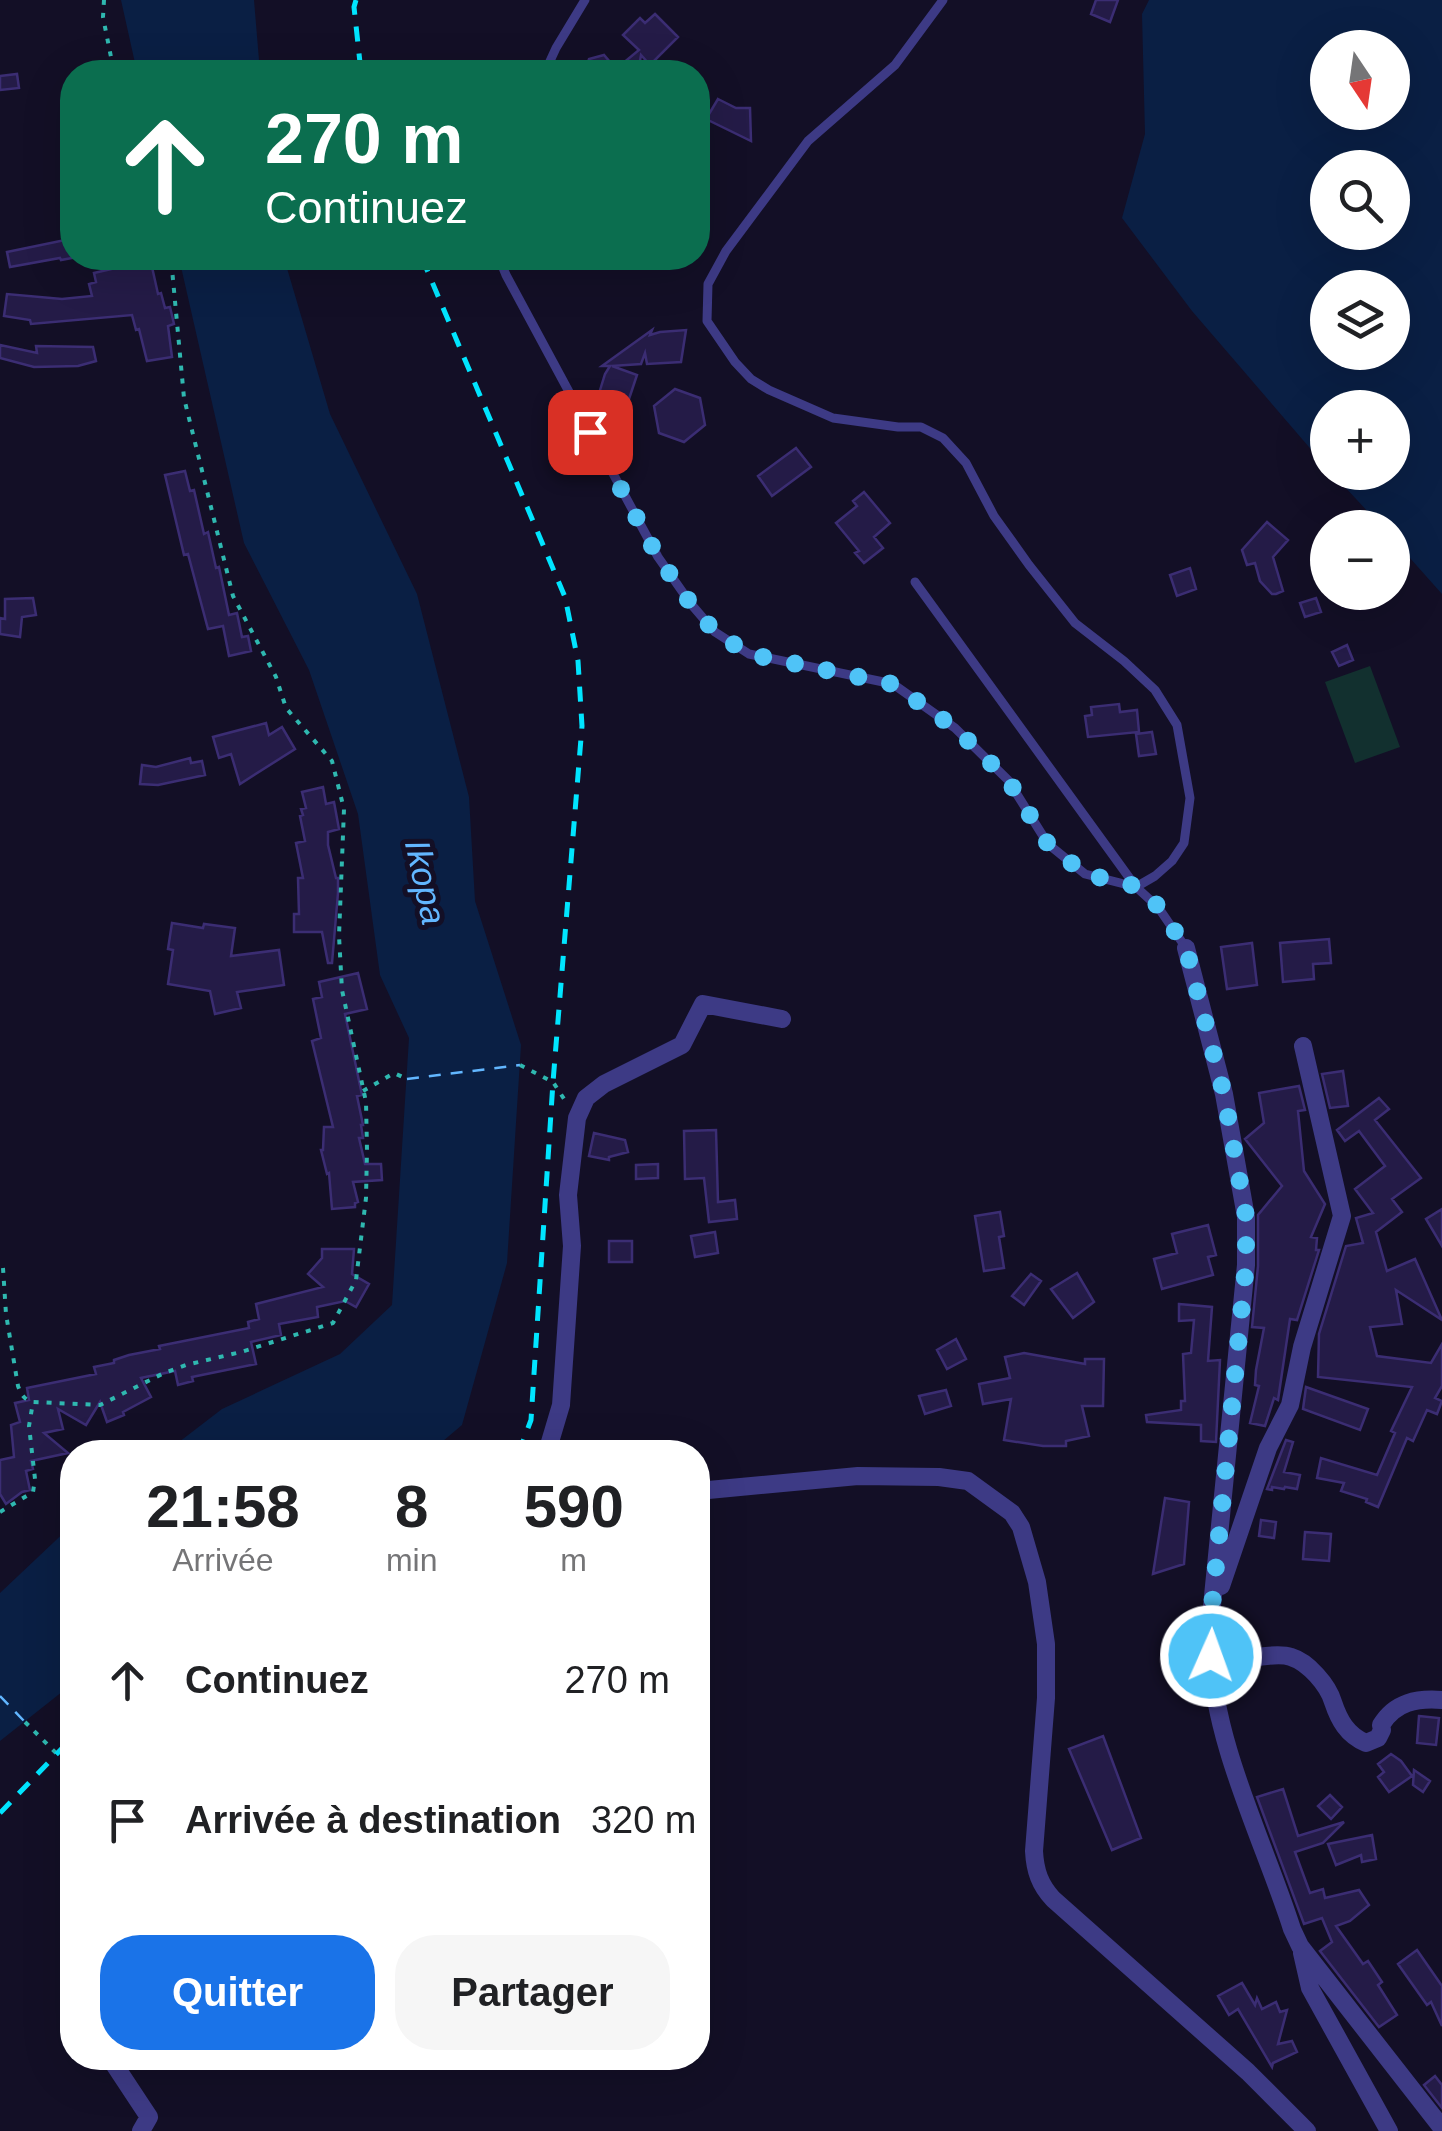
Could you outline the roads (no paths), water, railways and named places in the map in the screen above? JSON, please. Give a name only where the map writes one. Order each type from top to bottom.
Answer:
[{"type":"street","points":[[1186,948],[1224,1094],[1246,1216],[1246,1265],[1212,1606],[1211,1656],[1220,1712],[1232,1763],[1300,1946],[1442,2128]]},
{"type":"street","points":[[550,1440],[561,1404],[572,1246],[568,1195],[577,1118],[586,1098],[604,1084],[682,1045],[703,1004],[782,1019]]},
{"type":"street","points":[[1212,1606],[1268,1448],[1290,1406],[1302,1347],[1342,1216],[1303,1046]]},
{"type":"street","points":[[710,1490],[858,1476],[939,1477],[968,1480],[1012,1513],[1021,1528],[1037,1582],[1046,1644],[1046,1698],[1034,1851],[1042,1886],[1248,2072],[1307,2131]]},
{"type":"street","points":[[1213,1668],[1260,1657],[1292,1657],[1323,1681],[1346,1728],[1354,1738],[1366,1742],[1378,1738],[1381,1724],[1398,1706],[1411,1700],[1442,1700]]},
{"type":"street","points":[[1300,1946],[1310,1988],[1389,2131]]},
{"type":"street","points":[[118,2070],[149,2117],[142,2131]]},
{"type":"lane","points":[[550,60],[586,0]]},
{"type":"lane","points":[[504,270],[658,557],[715,632],[749,654],[893,684],[955,728],[1008,780],[1048,844],[1085,874],[1136,886],[1156,876],[1184,842],[1190,798],[1176,725],[1155,690],[1075,622],[1028,565],[994,516],[966,463],[943,438],[920,427],[833,418],[769,390],[735,362],[708,322],[708,284],[726,251],[808,141],[895,65],[943,0]]},
{"type":"lane","points":[[915,582],[1136,886],[1158,906],[1186,948]]},
{"type":"water","points":[[121,0],[254,0],[259,60],[134,60]]},
{"type":"water","points":[[1149,0],[1442,0],[1442,594],[1410,558],[1410,510],[1366,510],[1348,490],[1410,490],[1410,390],[1310,390],[1310,448],[1192,311],[1122,218],[1145,134],[1142,14]]},
{"type":"water","name":"Ikopa","points":[[182,270],[288,270],[330,414],[417,594],[469,797],[475,901],[521,1045],[507,1263],[462,1425],[444,1440],[182,1440],[222,1409],[340,1354],[392,1305],[409,1038],[380,975],[358,814],[309,670],[244,543]]},
{"type":"water","points":[[60,1536],[60,1694],[0,1741],[0,1593]]},
{"type":"railway","points":[[356,0],[360,60]]},
{"type":"railway","points":[[427,270],[565,597],[578,661],[582,726],[531,1420],[524,1440]]},
{"type":"railway","points":[[0,1813],[60,1750]]}]
